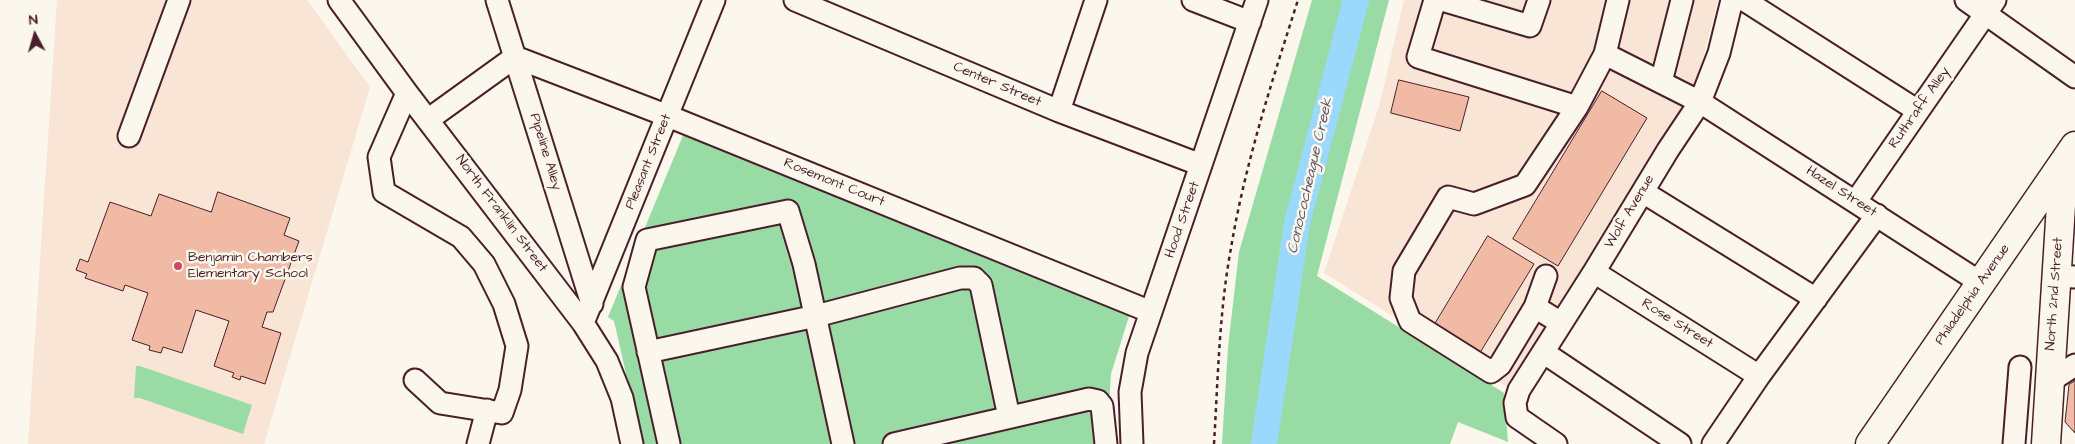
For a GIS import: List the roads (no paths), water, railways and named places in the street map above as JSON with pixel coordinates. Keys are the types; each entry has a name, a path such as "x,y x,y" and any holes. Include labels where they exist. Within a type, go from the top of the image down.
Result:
{"main road":[{"name":"Philadelphia Avenue","path":"1870,444 2075,146"},
{"name":"North 2nd Street","path":"2046,444 2049,382 2063,272 2063,183 2075,146"},
{"path":"2016,233 2031,226 2043,229 2052,239 2063,272"}],"street":[{"path":"129,136 179,0"},
{"name":"North Franklin Street","path":"339,0 407,93 429,119 583,323 607,361 622,398 632,444"},
{"name":"Pipeline Alley","path":"497,0 592,304"},
{"name":"Pleasant Street","path":"583,323 714,0"},
{"name":"Center Street","path":"795,0 1059,111 1201,166"},
{"path":"1059,111 1096,0"},
{"path":"1193,0 1250,22"},
{"name":"Hood Street","path":"1132,444 1130,410 1132,376 1137,353 1257,0"},
{"path":"1435,0 1418,57 1577,107"},
{"path":"1442,0 1530,26 1538,0"},
{"path":"1546,276 1535,307 1500,365 1490,372 1410,321 1401,298 1404,271 1448,197 1474,204 1525,185 1577,107 1605,54 1618,0"},
{"path":"1661,82 1682,0"},
{"name":"Wolf Avenue","path":"1556,444 1517,417 1515,403 1519,390 1700,102 1719,53 1732,0"},
{"path":"1744,0 1918,111"},
{"path":"1966,0 1990,7 2075,77"},
{"name":"Ruthraff Alley","path":"1856,201 1990,7"},
{"name":"Hazel Street","path":"1605,54 1700,102 1981,283"},
{"path":"429,119 515,57"},
{"name":"Rosemont Court","path":"515,57 668,116 1151,312"},
{"path":"407,93 378,157 384,192 461,237 484,264 504,304 517,346 510,390 502,413 440,403 415,380"},
{"path":"1643,192 1816,299"},
{"path":"669,444 634,286 647,240 788,211 804,264 843,444"},
{"path":"1713,444 1877,215"},
{"name":"Rose Street","path":"1594,272 1760,376"},
{"path":"648,352 816,316 960,278 974,278 981,285 1009,417"},
{"path":"1535,307 1561,323"},
{"path":"1543,352 1680,444"},
{"path":"2049,382 2075,365"},
{"path":"2014,444 2020,367"},
{"path":"894,444 1089,400 1098,401 1102,406 1106,444"},
{"path":"478,444 487,410"}],"waterway":[{"name":"Conococheague Creek","path":"1264,444 1297,223 1356,0"}],"place":[{"name":"Benjamin Chambers Elementary School","path":"178,266"}]}
